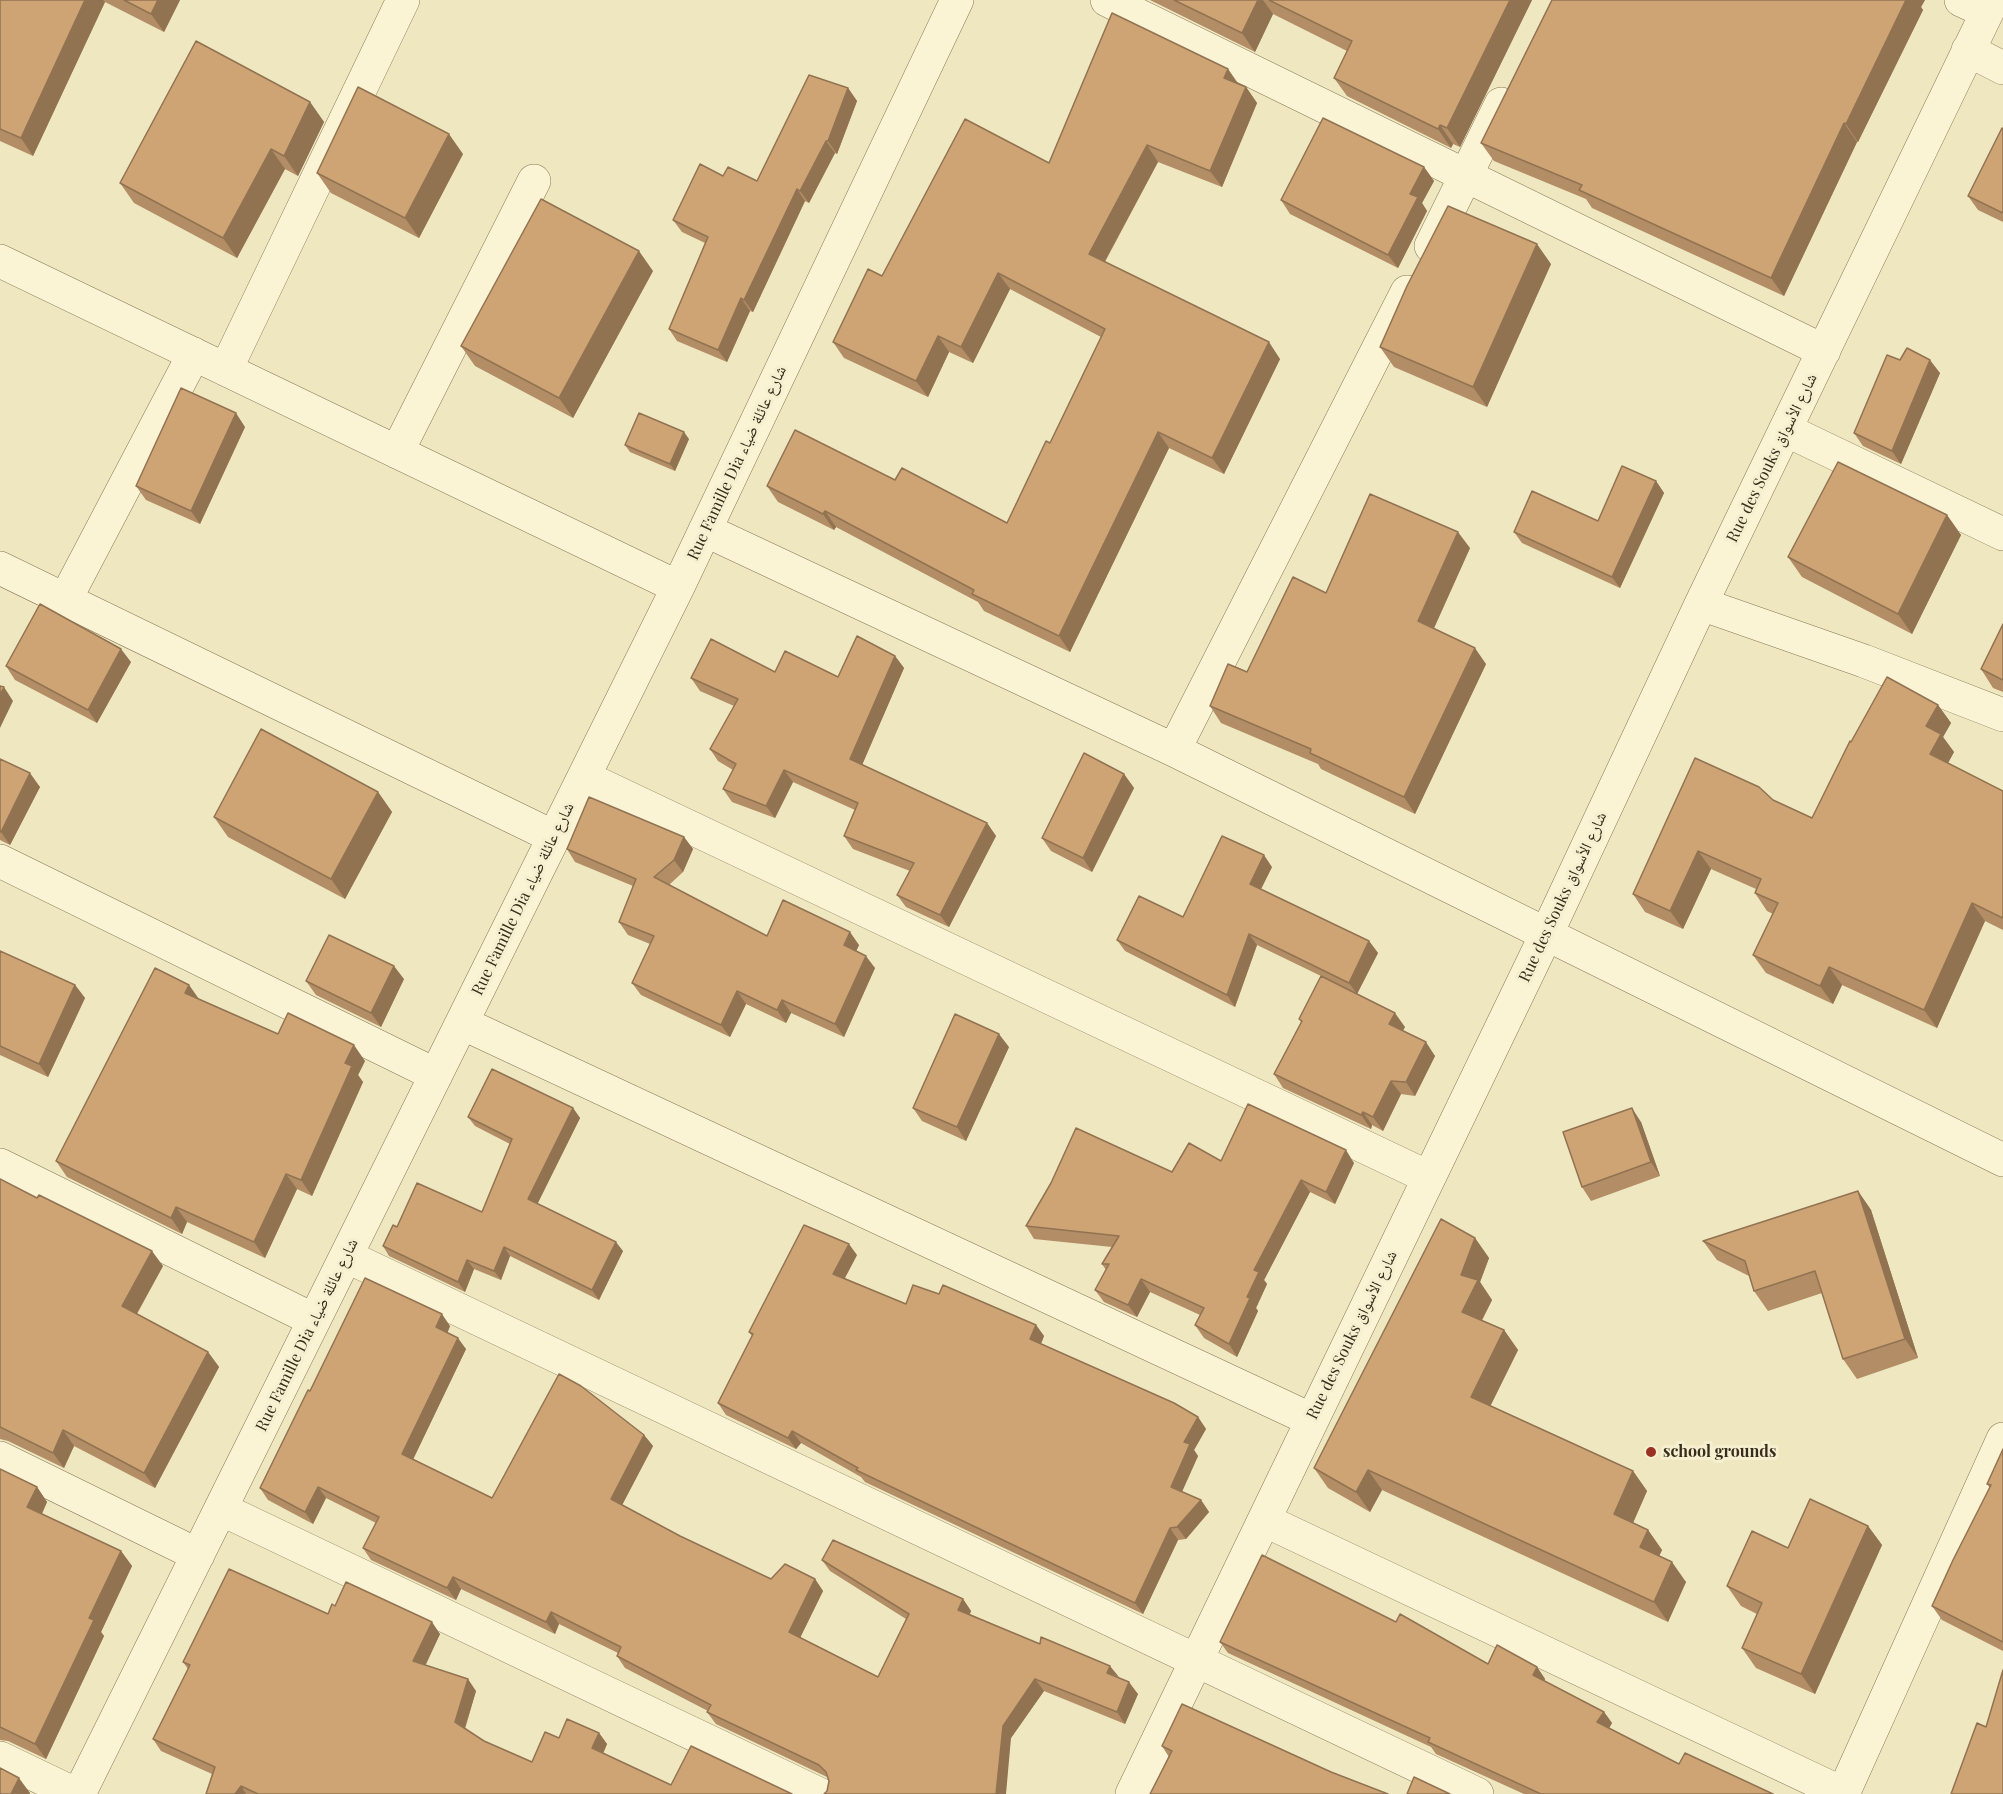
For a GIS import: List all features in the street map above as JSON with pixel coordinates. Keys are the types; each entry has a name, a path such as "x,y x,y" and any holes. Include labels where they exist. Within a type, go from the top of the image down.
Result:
{"street":[{"path":"226,369 403,0"},
{"name":"Rue Famille Dia شارع عائلة ضياء","path":"77,1794 221,1509 678,587 957,0"},
{"path":"1107,0 1824,351"},
{"name":"Rue des Souks شارع الأسواق","path":"1132,1794 1546,935 1701,604 1968,50 1980,4"},
{"path":"1968,50 2003,68"},
{"path":"1174,750 1512,83"},
{"path":"397,452 534,181"},
{"path":"0,261 678,587"},
{"path":"65,600 194,354"},
{"path":"1785,430 2003,534"},
{"path":"705,530 1174,750 2003,1160"},
{"path":"0,568 554,837"},
{"path":"1701,604 1864,661 2003,715"},
{"path":"584,777 1428,1177"},
{"path":"0,861 436,1075"},
{"path":"462,1023 1312,1420"},
{"path":"0,1165 314,1320"},
{"path":"346,1256 1477,1794"},
{"path":"1264,1520 1844,1794 2003,1439"},
{"path":"0,1458 198,1554"},
{"path":"221,1509 819,1794"},
{"path":"0,1758 77,1794"}],"building":[{"path":"0,0 85,0 21,138 0,129"},
{"path":"124,0 158,0 151,14"},
{"path":"1174,0 1258,0 1242,33"},
{"path":"1269,0 1510,0 1447,128 1440,125 1438,129 1334,78 1352,41"},
{"path":"1552,0 1906,0 1846,124 1844,123 1771,278 1579,190 1582,185 1481,143"},
{"path":"1112,13 1228,69 1224,78 1246,87 1210,171 1147,145 1089,254 1269,342 1212,458 1158,432 1059,636 972,594 974,590 825,511 823,514 767,486 795,430 895,480 902,468 1007,523 1046,441 1050,443 1105,329 998,273 961,347 938,336 916,381 833,342 868,269 882,276 965,119 1049,163"},
{"path":"196,41 310,102 284,156 271,149 223,238 120,183"},
{"path":"809,75 848,88 828,141 800,191 797,189 744,300 741,298 718,350 669,329 708,237 673,220 700,164 723,176 728,167 757,181"},
{"path":"358,87 449,134 405,218 317,173"},
{"path":"1323,118 1424,167 1410,194 1418,197 1388,255 1281,200"},
{"path":"2003,129 2003,213 1968,196"},
{"path":"541,199 639,251 559,398 461,346"},
{"path":"1448,206 1537,244 1473,387 1380,347 1407,286"},
{"path":"1907,348 1930,360 1892,451 1854,433 1887,355 1900,360"},
{"path":"181,388 236,413 191,511 136,486"},
{"path":"639,413 684,432 670,464 625,445"},
{"path":"1838,462 1947,515 1898,614 1788,557"},
{"path":"1622,466 1656,481 1612,577 1514,532 1532,491 1598,521"},
{"path":"1370,494 1458,532 1418,621 1475,648 1404,797 1310,753 1311,749 1210,706 1228,664 1247,672 1293,577 1326,593"},
{"path":"40,604 121,649 88,710 6,666"},
{"path":"2003,624 2003,680 1981,669"},
{"path":"857,636 895,656 850,759 987,823 940,915 897,895 914,863 844,836 858,803 784,770 766,806 723,789 736,764 710,749 738,699 691,678 711,639 775,672 785,651 838,677"},
{"path":"1887,677 1938,705 1926,726 1941,734 1930,754 2003,791 2003,918 1972,903 1924,1010 1829,967 1820,986 1753,955 1778,903 1755,893 1761,879 1698,851 1670,911 1633,894 1695,758 1759,787 1773,800 1812,818 1850,741"},
{"path":"261,729 378,792 331,879 214,817"},
{"path":"1084,753 1124,774 1083,858 1042,838"},
{"path":"0,759 30,773 1,832 0,831"},
{"path":"589,797 684,837 674,860 654,877 767,936 783,900 850,932 844,945 866,956 835,1024 782,1000 777,1010 737,991 721,1025 632,983 654,936 619,922 636,879 567,849"},
{"path":"1222,836 1264,855 1250,884 1369,941 1349,983 1249,934 1227,995 1117,940 1139,896 1183,917"},
{"path":"329,935 394,966 371,1013 306,981"},
{"path":"0,951 75,985 39,1064 0,1046"},
{"path":"155,968 189,985 185,993 278,1034 288,1013 354,1045 345,1063 352,1066 301,1180 286,1174 254,1242 176,1207 171,1218 56,1161"},
{"path":"1321,976 1395,1013 1389,1024 1426,1042 1406,1082 1391,1081 1373,1117 1363,1112 1361,1115 1274,1074 1302,1021 1299,1019"},
{"path":"955,1014 999,1034 957,1127 913,1108"},
{"path":"492,1069 573,1108 528,1199 616,1242 592,1290 504,1247 494,1271 467,1260 458,1282 383,1246 393,1225 397,1227 417,1183 482,1212 512,1139 468,1117"},
{"path":"1248,1104 1346,1150 1326,1192 1301,1180 1254,1270 1259,1272 1229,1344 1195,1325 1204,1308 1141,1279 1128,1305 1095,1290 1109,1264 1102,1264 1119,1236 1026,1226 1051,1183 1076,1128 1172,1172 1189,1143 1221,1161"},
{"path":"1632,1108 1651,1162 1582,1187 1563,1132"},
{"path":"0,1179 37,1198 39,1195 152,1251 122,1306 208,1352 144,1473 63,1430 53,1453 0,1427"},
{"path":"1858,1191 1905,1339 1843,1359 1815,1271 1754,1291 1745,1261 1703,1241"},
{"path":"1441,1219 1475,1238 1461,1275 1478,1280 1462,1312 1504,1330 1471,1397 1633,1471 1614,1514 1648,1530 1640,1547 1672,1562 1654,1602 1368,1470 1356,1492 1314,1468"},
{"path":"804,1225 849,1244 833,1274 906,1304 913,1285 939,1294 943,1285 1036,1325 1030,1339 1174,1403 1198,1417 1184,1442 1190,1444 1171,1487 1201,1500 1177,1527 1170,1528 1135,1603 856,1470 858,1468 792,1431 788,1438 718,1403 753,1334 749,1332"},
{"path":"365,1278 442,1314 436,1327 458,1338 402,1454 492,1498 559,1374 581,1386 644,1435 611,1499 680,1536 771,1579 785,1564 815,1579 789,1632 878,1677 909,1614 822,1560 833,1540 963,1599 958,1610 1040,1644 1041,1637 1110,1666 1107,1673 1129,1682 1117,1712 1035,1679 1003,1726 996,1794 824,1794 829,1781 826,1772 819,1765 707,1712 711,1705 617,1656 621,1647 551,1612 546,1622 453,1577 447,1588 363,1548 379,1517 318,1487 305,1512 260,1488"},
{"path":"2003,1449 2003,1642 1932,1606 1991,1485 1987,1484"},
{"path":"0,1469 37,1487 27,1507 121,1551 89,1618 94,1620 35,1744 0,1727"},
{"path":"1810,1499 1868,1526 1801,1674 1742,1648 1762,1603 1727,1586 1752,1531 1788,1548"},
{"path":"1262,1555 1396,1622 1400,1614 1488,1664 1497,1645 1537,1667 1533,1675 1604,1712 1597,1722 1679,1764 1685,1753 1773,1794 1541,1794 1428,1742 1430,1738 1220,1642"},
{"path":"229,1569 328,1614 332,1604 335,1606 346,1582 432,1622 413,1661 468,1679 455,1722 484,1741 532,1762 545,1732 559,1738 567,1719 599,1733 592,1748 671,1785 691,1746 792,1794 258,1794 241,1786 235,1794 206,1794 215,1767 153,1739 190,1665 183,1662"},
{"path":"2003,1670 2003,1794 1951,1794 1977,1723 1986,1727"},
{"path":"1182,1704 1331,1772 1388,1794 1150,1794 1172,1751 1162,1746"},
{"path":"0,1768 19,1778 11,1794 0,1794"},
{"path":"1414,1777 1450,1794 1407,1794"}],"place":[{"name":"school grounds","path":"1651,1452"}]}
